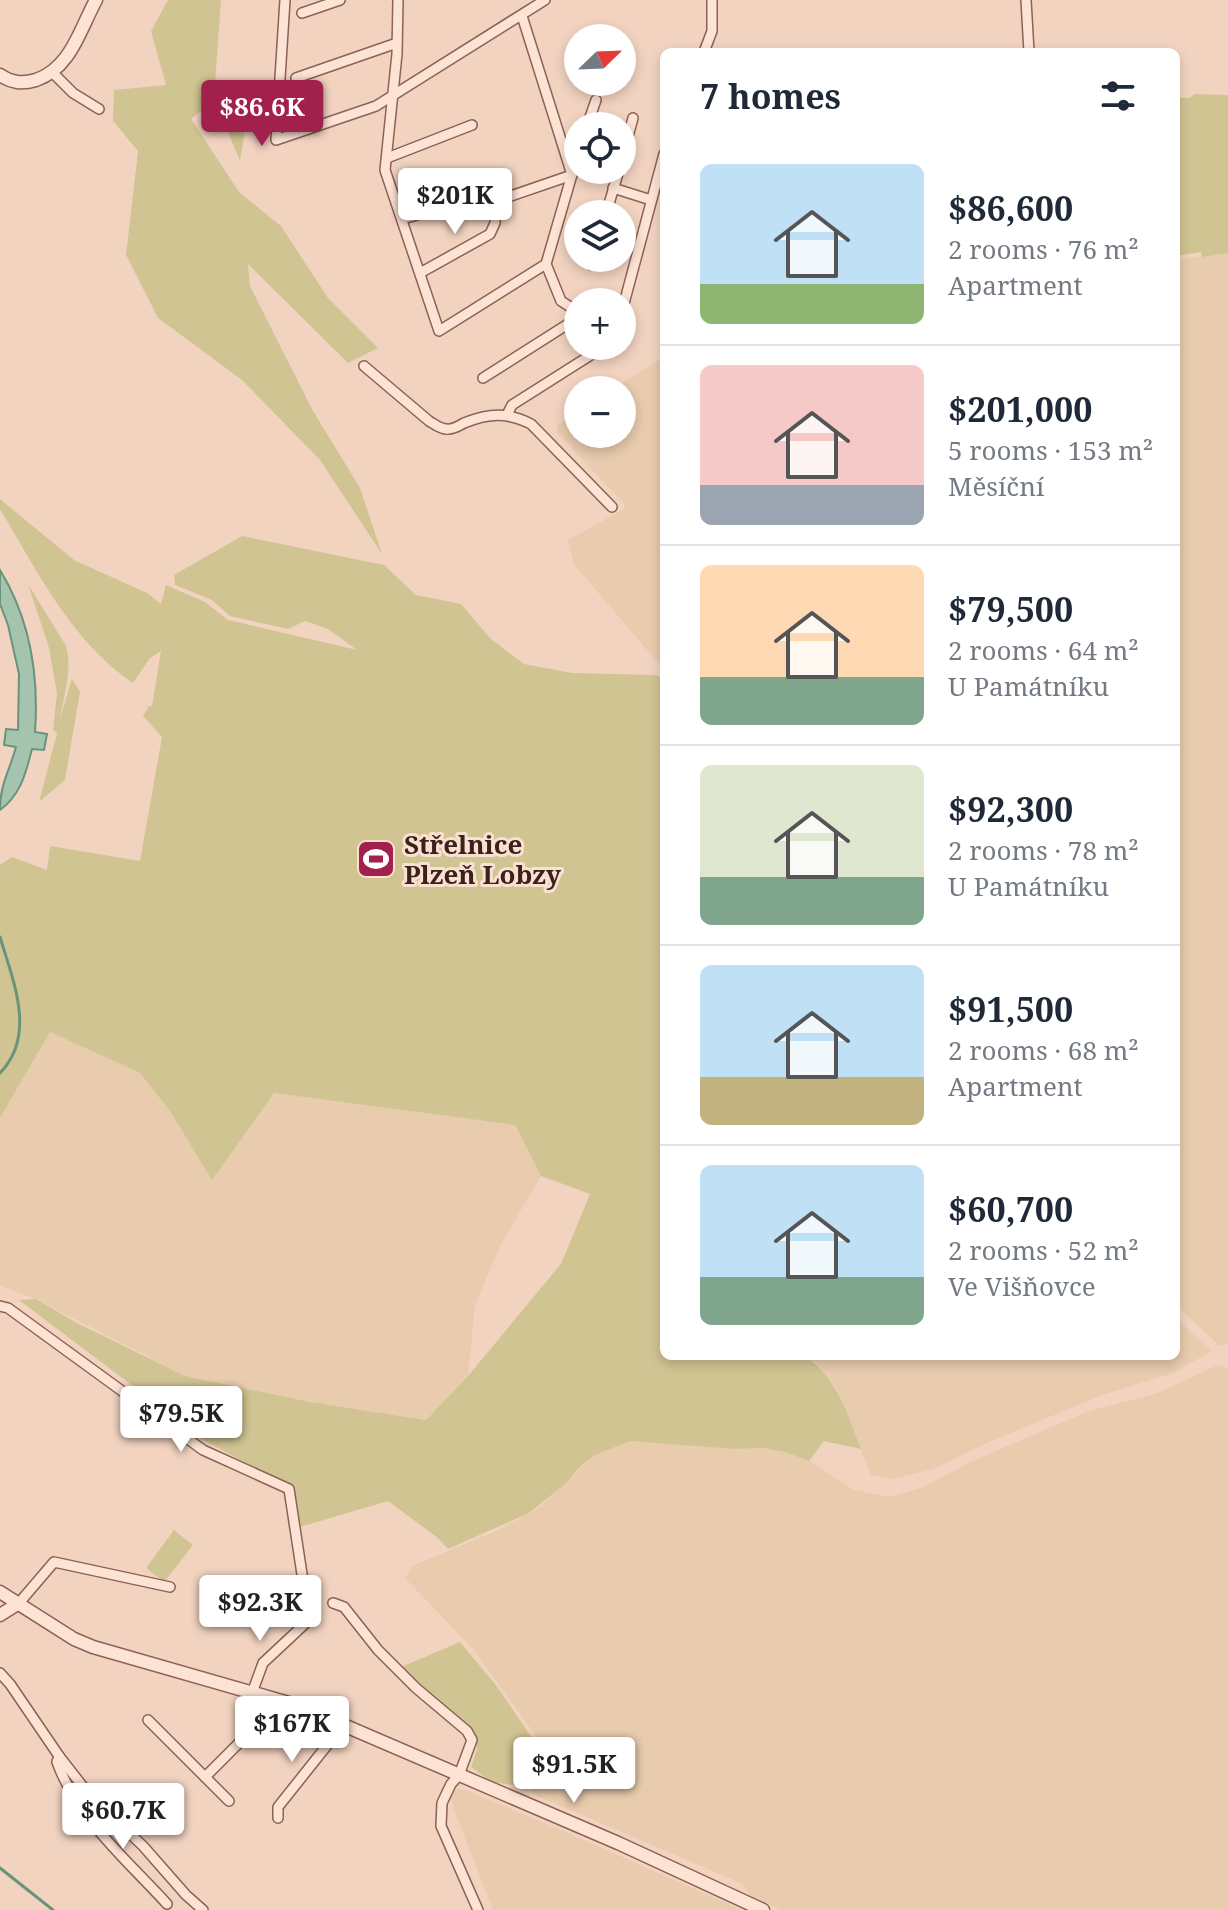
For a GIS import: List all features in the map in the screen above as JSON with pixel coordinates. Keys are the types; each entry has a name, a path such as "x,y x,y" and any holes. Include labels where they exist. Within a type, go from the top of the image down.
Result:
{"street":[{"path":"0,75 16,83 28,83 52,72 66,59 96,0"},
{"path":"285,0 276,140 355,114 392,97 545,0"},
{"path":"302,13 340,0"},
{"path":"398,0 385,170 439,331 546,264"},
{"path":"706,48 712,31 712,0"},
{"path":"1026,0 1029,48"},
{"path":"522,16 564,150"},
{"path":"296,78 397,43"},
{"path":"52,72 73,93 99,109"},
{"path":"592,112 596,100"},
{"path":"387,158 472,125"},
{"path":"628,288 660,168"},
{"path":"402,219 425,212 464,189 473,189 496,201 564,178"},
{"path":"564,303 546,264 569,184"},
{"path":"610,200 614,184"},
{"path":"613,188 651,200"},
{"path":"420,273 490,234 495,223 496,201"},
{"path":"483,378 564,327"},
{"path":"507,415 512,405 583,360"},
{"path":"364,366 440,427 452,428 485,416 507,415 531,424 612,507"},
{"path":"0,1306 8,1308 203,1450 289,1489 309,1620 263,1663 252,1693 242,1740 205,1777"},
{"path":"0,1615 19,1603 54,1562 170,1587"},
{"path":"0,1592 74,1639 93,1647 299,1706 763,1910"},
{"path":"333,1603 344,1607 378,1650 416,1688 467,1731 472,1740 459,1775 442,1803 441,1826 478,1910"},
{"path":"0,1673 91,1797 143,1846 203,1910"},
{"path":"148,1720 229,1801"},
{"path":"278,1818 278,1807 344,1724"},
{"path":"59,1756 57,1762 64,1782 79,1807 167,1904"}],"shaded area":[{"path":"168,0 221,0 215,84 251,95 240,161 220,113 201,111 191,119 239,192 281,226 328,298 378,348 348,363 248,264 250,286 313,411 360,488 382,554 320,460 242,380 158,318 126,255 138,151 113,121 114,90 166,85 151,31"},
{"path":"1194,94 1228,95 1228,253 1202,257 1201,252 1180,255 1180,98 1190,98"},
{"path":"1228,253 1228,1343 1220,1346 1180,1309 1180,259"},
{"path":"660,360 660,665 574,564 568,540 624,509 625,505 572,448 636,448 634,376"},
{"path":"564,421 564,440 557,432 557,426"},
{"path":"0,499 74,560 147,593 161,604 166,585 205,602 228,620 357,650 328,629 305,621 288,629 230,616 212,600 175,585 174,575 242,536 384,565 416,595 461,604 491,639 524,664 572,673 660,678 660,1360 810,1360 834,1386 861,1449 824,1441 809,1461 763,1448 734,1449 630,1441 595,1455 529,1513 448,1549 388,1501 300,1527 291,1487 207,1442 19,1300 36,1299 77,1323 185,1376 310,1402 426,1420 468,1376 561,1264 590,1194 541,1176 515,1125 274,1093 212,1180 170,1111 140,1073 50,1032 0,1118 0,865 12,857 47,870 50,846 140,861 162,737 143,716 152,706 161,651 150,658 133,683 111,666 58,604 0,509"},
{"path":"0,570 19,608 30,648 34,669 35,732 47,734 44,750 32,749 18,790 0,810 3,785 16,747 4,745 6,729 18,730 19,674 0,604"},
{"path":"28,584 66,646 68,673 60,718 72,679 80,692 65,780 39,802 57,733 53,730 57,693 49,648"},
{"path":"50,1032 140,1073 170,1111 212,1179 274,1093 515,1125 541,1176 500,1246 475,1305 468,1376 426,1420 310,1402 185,1376 36,1299 0,1286 0,1118"},
{"path":"1180,1322 1212,1351 1173,1373 1100,1396 989,1442 936,1468 894,1479 871,1475 836,1387 811,1360 1180,1360"},
{"path":"1218,1365 1228,1369 1228,1910 781,1910 751,1896 743,1884 533,1794 529,1785 546,1750 474,1650 405,1578 412,1566 496,1531 539,1508 595,1455 630,1441 734,1449 763,1448 785,1452 811,1462 854,1490 890,1497 924,1487 968,1463 1089,1411 1158,1393"},
{"path":"174,1530 193,1545 164,1582 146,1568"},
{"path":"460,1642 496,1685 541,1751 526,1787 492,1782 471,1767 477,1749 473,1730 401,1667"},
{"path":"456,1789 552,1826 742,1910 493,1910 453,1807 451,1797"}],"waterway":[{"path":"0,937 15,989 20,1025 11,1058 0,1073"},
{"path":"0,1868 53,1910"}],"place":[{"name":"Střelnice Plzeň Lobzy","path":"376,859"}]}
